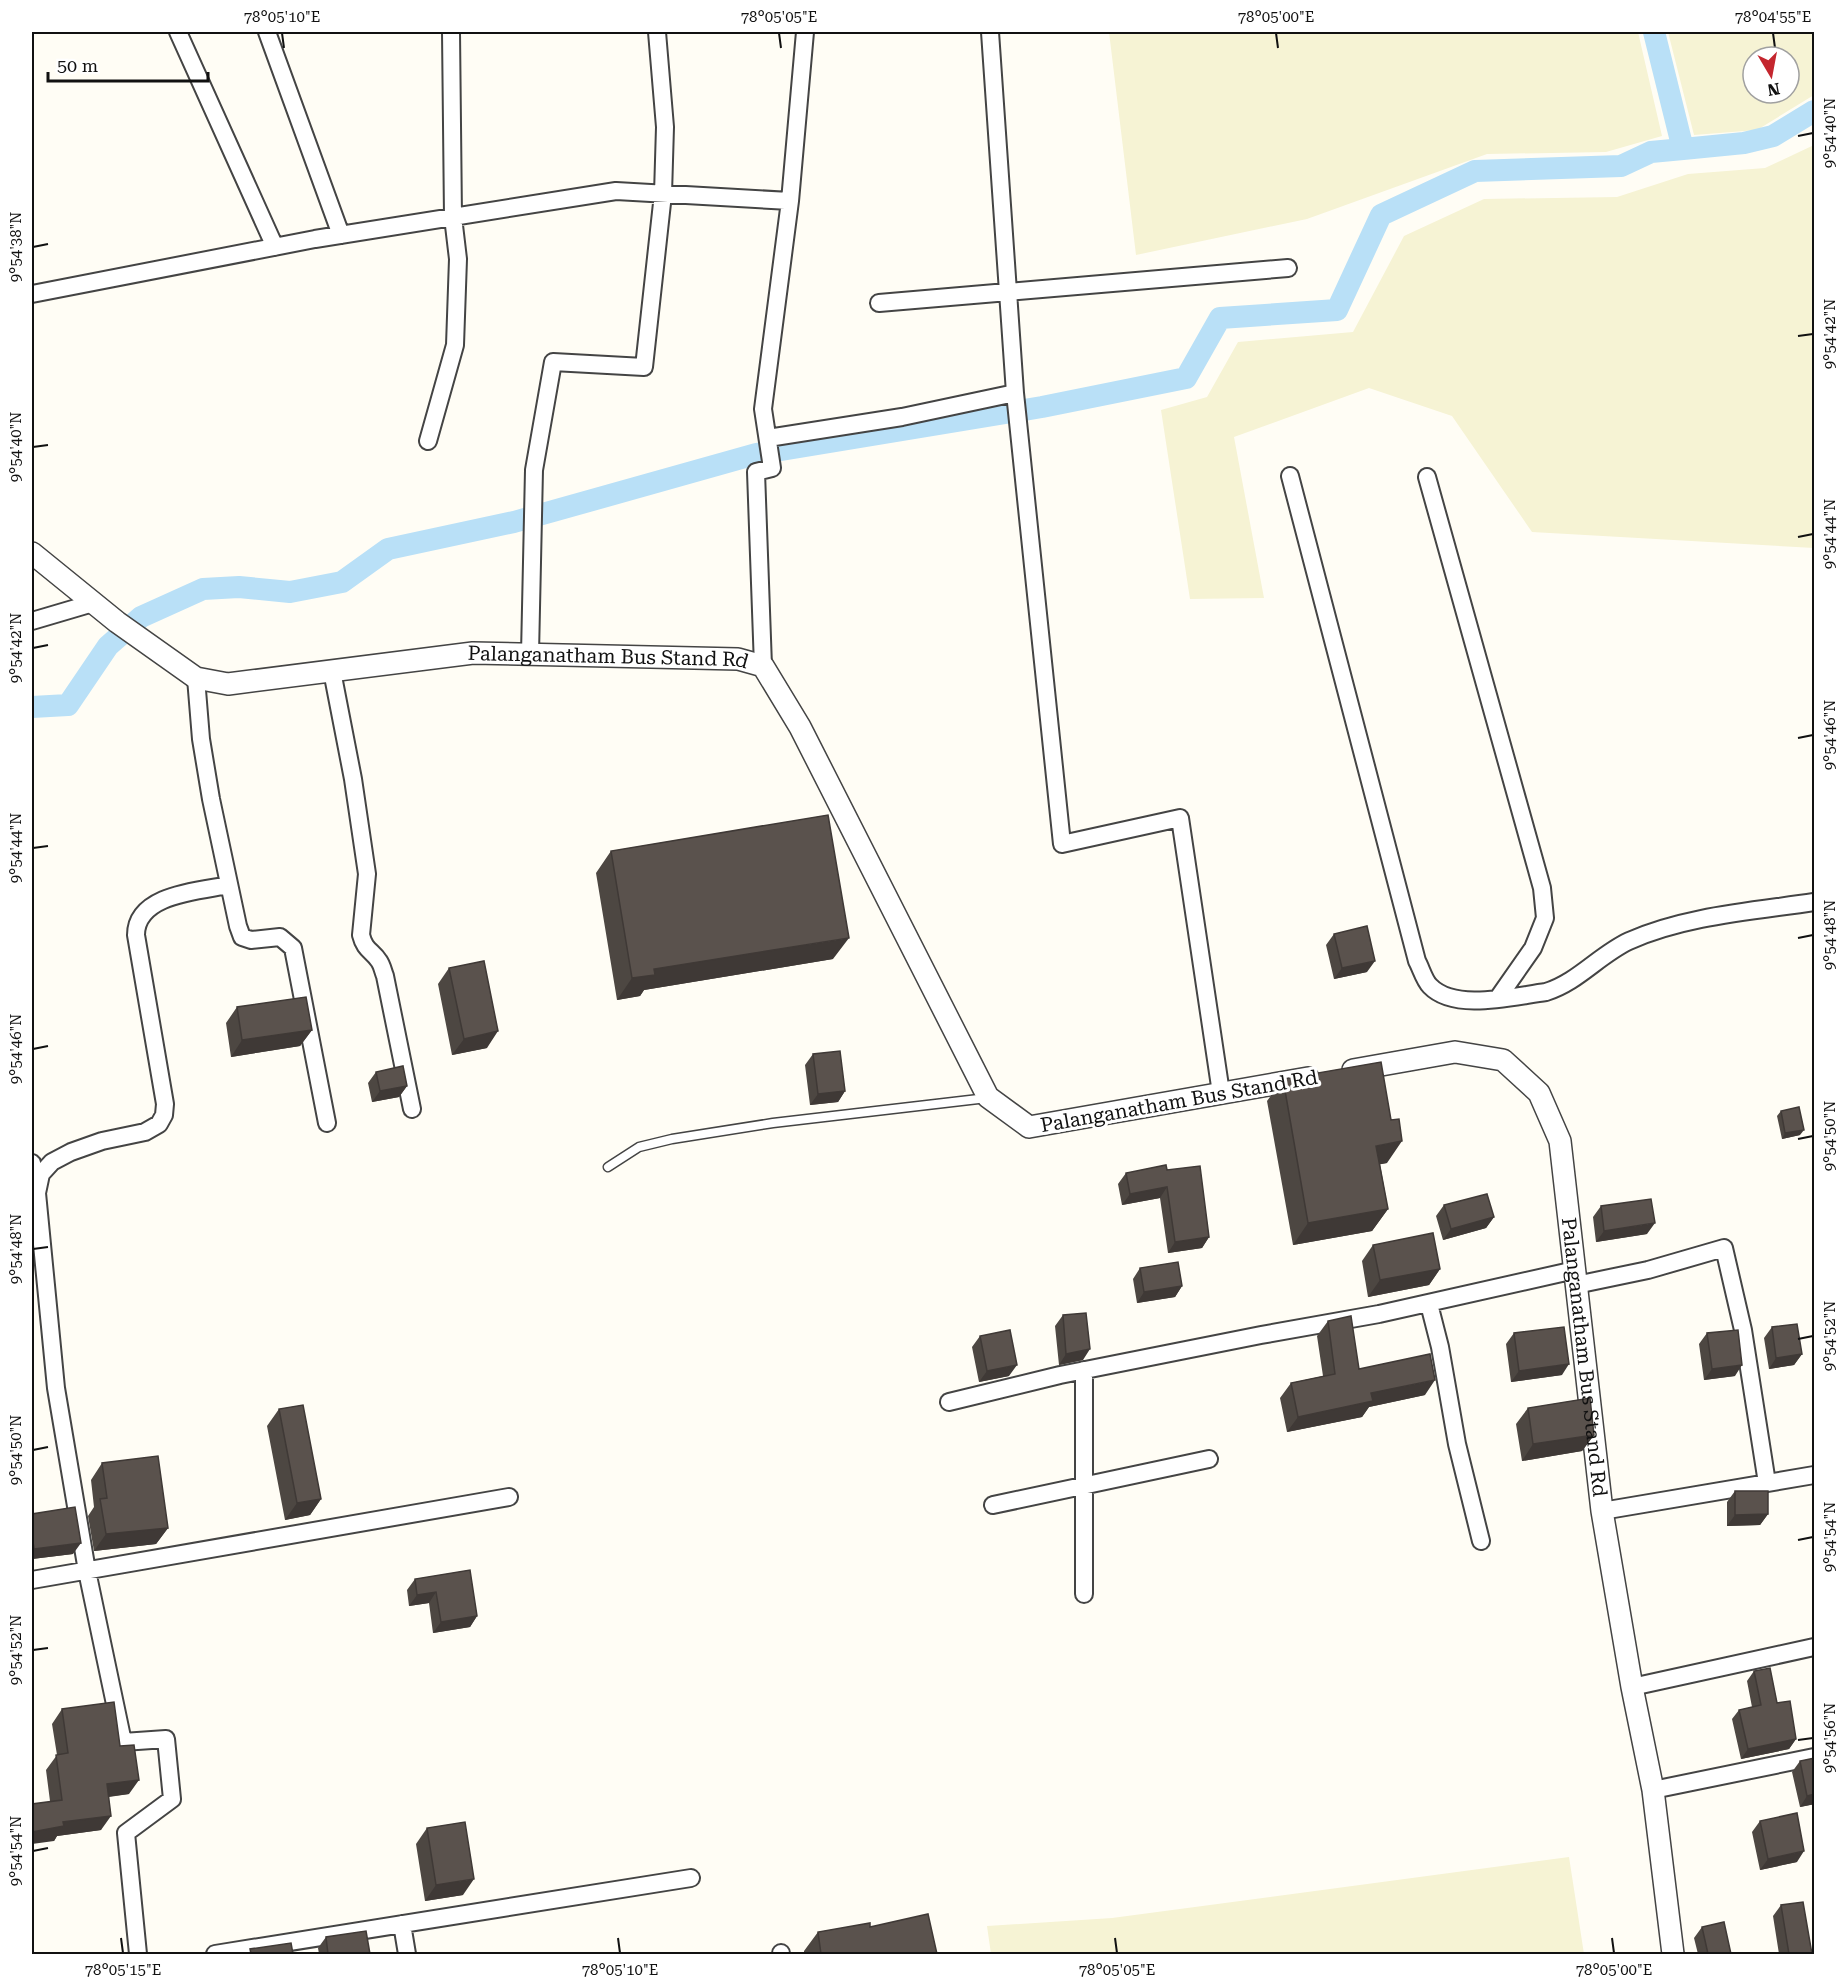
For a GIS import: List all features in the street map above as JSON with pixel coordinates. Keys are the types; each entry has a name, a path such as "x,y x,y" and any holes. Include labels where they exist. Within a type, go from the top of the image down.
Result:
{"street":[{"path":"178,32 275,248"},
{"path":"267,32 341,235"},
{"path":"428,441 455,345 458,259 453,217 451,32"},
{"path":"530,654 534,470 553,362 644,367 663,194 665,127 657,32"},
{"path":"763,666 756,472 772,468 763,409 790,201 805,32"},
{"path":"990,32 1015,393 1062,843 1180,818 1221,1093"},
{"path":"32,294 341,235 616,191 790,201"},
{"path":"879,303 1288,268"},
{"path":"768,438 902,417 1015,393"},
{"path":"1290,476 1417,961 1428,984 1443,996 1462,1000 1546,992 1559,988 1629,941 1710,918 1815,902"},
{"path":"1427,477 1542,888 1545,918 1533,948 1498,998"},
{"name":"Palanganatham Bus Stand Rd","path":"32,553 117,622 196,678 228,684 473,653 738,658 763,666 800,727 988,1097 1029,1127 1455,1052 1503,1060 1539,1093 1560,1141 1602,1511 1632,1687 1653,1790 1673,1954"},
{"path":"32,621 93,603"},
{"path":"332,671 353,779 368,874 361,935 363,944 378,959 385,976 412,1109"},
{"path":"196,678 201,739 211,799 238,926 242,937 251,940 280,937 293,948 327,1123"},
{"path":"38,1193 41,1174 52,1162 71,1152 102,1141 146,1132 159,1124 164,1115 165,1104 135,935 136,925 143,914 167,897 229,885"},
{"path":"32,1163 38,1193 56,1388 87,1571 123,1742 166,1739 172,1799 126,1833 138,1954"},
{"path":"949,1402 1084,1370 1429,1304 1576,1278 1648,1270 1724,1248 1743,1330 1767,1484"},
{"path":"1429,1304 1440,1347 1457,1444 1481,1541"},
{"path":"1084,1370 1084,1594"},
{"path":"993,1505 1209,1459"},
{"path":"1602,1511 1815,1475"},
{"path":"32,1580 509,1497"},
{"path":"1632,1687 1815,1647"},
{"path":"1653,1790 1815,1757"},
{"path":"215,1954 691,1878"},
{"path":"402,1924 407,1954"}],"lane":[{"path":"608,1167 639,1147 672,1139 773,1123 988,1097"}],"shaded area":[{"path":"1109,32 1638,32 1662,136 1606,152 1487,154 1307,219 1136,255"},
{"path":"1668,32 1814,32 1814,95 1801,103 1801,45 1741,45 1741,105 1798,105 1757,130 1694,135"},
{"path":"1814,145 1814,548 1532,532 1452,416 1369,388 1234,437 1264,598 1190,599 1161,410 1207,397 1238,342 1353,332 1404,236 1484,199 1617,197 1688,174 1765,168"},
{"path":"1569,1857 1584,1954 991,1954 987,1926 1112,1918"}],"building":[{"path":"828,815 849,938 654,969 655,975 632,978 611,851"},
{"path":"1367,926 1375,961 1342,968 1334,934"},
{"path":"484,961 498,1031 464,1039 449,968"},
{"path":"306,997 312,1030 242,1040 237,1007"},
{"path":"840,1051 845,1091 818,1094 813,1054"},
{"path":"1381,1062 1391,1120 1399,1119 1402,1141 1376,1146 1388,1209 1308,1223 1283,1079"},
{"path":"403,1066 407,1086 380,1091 376,1072"},
{"path":"1799,1107 1804,1130 1785,1133 1781,1111"},
{"path":"1166,1165 1167,1170 1200,1166 1209,1237 1175,1242 1167,1187 1130,1194 1126,1173"},
{"path":"1487,1194 1494,1217 1451,1229 1444,1205"},
{"path":"1651,1199 1655,1223 1604,1231 1601,1206"},
{"path":"1433,1233 1440,1269 1380,1280 1373,1245"},
{"path":"1178,1262 1182,1286 1144,1292 1140,1268"},
{"path":"1086,1313 1090,1349 1066,1354 1063,1315"},
{"path":"1351,1316 1359,1369 1430,1354 1435,1380 1371,1393 1373,1401 1298,1417 1291,1383 1335,1374 1328,1321"},
{"path":"1797,1324 1802,1354 1776,1358 1772,1327"},
{"path":"1564,1327 1569,1364 1519,1371 1514,1333"},
{"path":"1010,1330 1017,1365 987,1371 980,1336"},
{"path":"1738,1330 1742,1365 1712,1369 1707,1333"},
{"path":"1590,1398 1594,1435 1533,1444 1528,1408"},
{"path":"303,1405 321,1499 297,1503 279,1409"},
{"path":"158,1456 168,1528 106,1534 100,1499 107,1498 102,1463"},
{"path":"1735,1491 1768,1491 1768,1514 1735,1515"},
{"path":"75,1507 81,1543 34,1549 32,1514"},
{"path":"470,1570 477,1616 441,1622 436,1592 417,1595 415,1579"},
{"path":"1770,1668 1777,1703 1790,1701 1796,1739 1748,1749 1739,1710 1761,1705 1754,1671"},
{"path":"114,1702 120,1746 134,1745 139,1780 107,1784 111,1816 63,1822 64,1826 32,1832 32,1804 62,1800 56,1755 68,1753 62,1709"},
{"path":"1815,1758 1815,1794 1807,1796 1800,1761"},
{"path":"1797,1813 1804,1851 1768,1859 1760,1821"},
{"path":"465,1822 474,1879 436,1885 427,1828"},
{"path":"1803,1902 1812,1954 1789,1954 1781,1905"},
{"path":"928,1914 937,1954 821,1954 818,1932 870,1923 870,1927"},
{"path":"1724,1922 1731,1954 1708,1954 1702,1927"},
{"path":"366,1931 370,1954 328,1954 326,1937"},
{"path":"291,1943 293,1954 251,1954 250,1949"}],"waterway":[{"path":"1654,32 1683,149 1744,143 1773,136 1814,111"},
{"path":"32,707 68,705 108,646 141,617 203,589 239,587 290,592 342,582 388,549 514,522 756,454 1042,407 1186,378 1220,318 1337,310 1381,215 1475,171 1621,166 1651,152 1683,149"}]}
